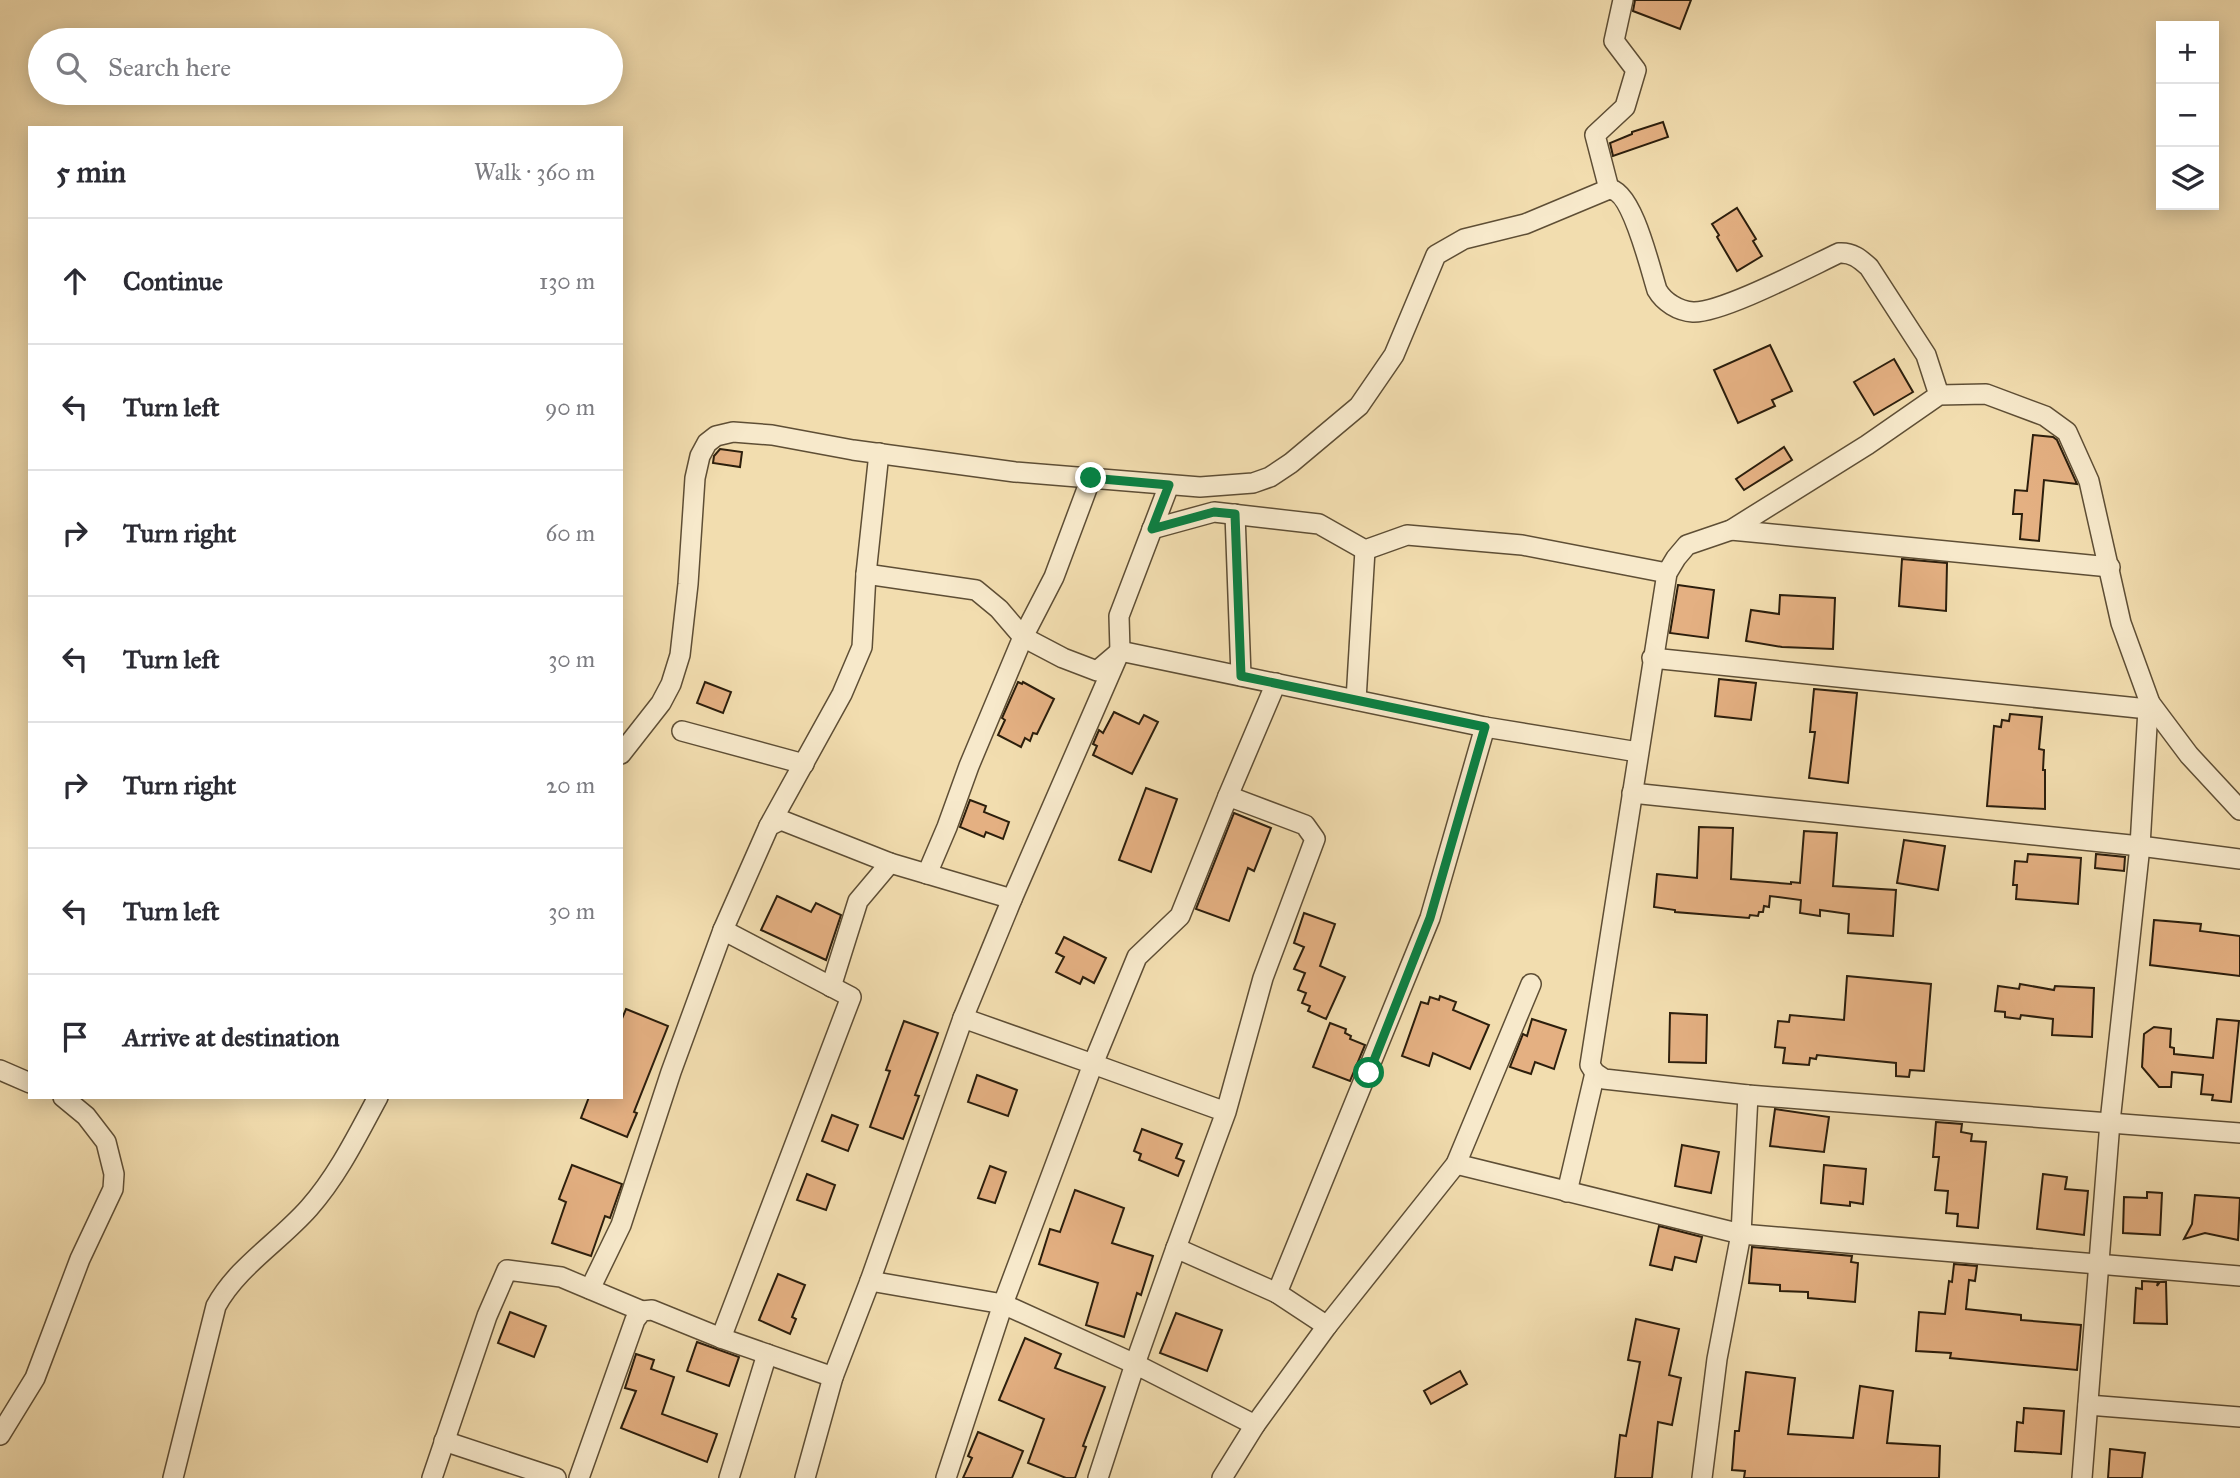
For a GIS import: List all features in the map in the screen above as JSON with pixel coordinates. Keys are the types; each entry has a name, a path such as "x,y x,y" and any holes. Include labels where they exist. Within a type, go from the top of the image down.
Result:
{"street":[{"path":"1609,189 1595,135 1625,107 1636,70 1615,41 1623,0"},
{"path":"623,751 661,703 671,684 680,655 695,478 700,456 707,443 716,436 733,432 772,435 1015,472 1200,488 1253,483 1270,477 1291,463 1359,406 1394,355 1436,255 1464,239 1525,224 1609,189 1618,191 1628,204 1657,290 1670,304 1681,310 1707,310 1751,294 1839,253 1853,254 1869,267 1926,355 1939,395"},
{"path":"2240,810 2189,755 2149,706 2121,623 2089,481 2067,432 2045,416 1986,394 1939,395 1731,530 1688,545 1675,558 1667,573 1590,1065 1595,1073 1604,1079 1748,1095 2240,1133"},
{"path":"590,1289 621,1225 671,1072 723,930 769,826 842,694 862,647 866,573 879,453"},
{"path":"927,874 968,766 1023,637 1054,578 1091,478"},
{"path":"805,1478 833,1377 870,1281 963,1018 1121,651 1119,616 1169,485"},
{"path":"1152,529 1214,512 1319,524 1365,550 1407,536 1433,537 1522,545 1667,573"},
{"path":"1235,514 1241,676"},
{"path":"1731,530 2110,567"},
{"path":"1356,700 1365,550"},
{"path":"866,573 976,590 999,609 1023,637 1063,658 1097,671 1121,651"},
{"path":"1121,651 1485,727 1638,752"},
{"path":"1652,658 2149,706"},
{"path":"946,1478 1003,1304 1093,1064 1137,957 1180,916 1276,683"},
{"path":"2082,1478 2110,1122 2140,846 2149,706"},
{"path":"1277,1293 1430,918 1485,727"},
{"path":"682,731 804,764"},
{"path":"1632,793 2140,846 2240,859"},
{"path":"1098,1478 1135,1364 1226,1112 1263,978 1315,839 1305,825 1228,796"},
{"path":"769,826 781,820 890,863 1012,899"},
{"path":"831,987 858,901 890,863"},
{"path":"721,1338 851,997 723,930"},
{"path":"1222,1478 1255,1425 1327,1326 1456,1164 1531,984"},
{"path":"963,1018 1226,1112"},
{"path":"0,1070 28,1082"},
{"path":"1567,1192 1595,1073"},
{"path":"1702,1478 1717,1359 1741,1234 1748,1095"},
{"path":"0,1435 35,1378 80,1259 113,1189 114,1174 106,1142 86,1116 65,1099"},
{"path":"173,1478 216,1306 235,1278 309,1208 341,1166 377,1099"},
{"path":"1456,1164 1741,1234 2240,1276"},
{"path":"1176,1248 1277,1293 1327,1326"},
{"path":"432,1478 487,1317 507,1270 561,1277 642,1311 652,1310 721,1338 833,1377"},
{"path":"870,1281 1003,1304 1135,1364 1255,1425"},
{"path":"579,1478 635,1321 642,1311"},
{"path":"729,1478 767,1354"},
{"path":"2088,1405 2240,1417"},
{"path":"444,1441 556,1478"}],"building":[{"path":"1635,0 1691,0 1680,29 1633,11"},
{"path":"1663,122 1668,137 1613,156 1610,143 1632,132"},
{"path":"1737,208 1756,239 1753,241 1762,256 1737,271 1712,224"},
{"path":"1770,345 1792,391 1772,400 1775,406 1738,423 1714,370"},
{"path":"1894,359 1913,392 1874,415 1854,382"},
{"path":"2033,435 2053,437 2057,440 2077,484 2044,480 2039,541 2020,539 2022,514 2013,514 2015,490 2027,491"},
{"path":"1784,447 1792,460 1744,490 1736,479"},
{"path":"720,449 742,452 740,467 713,463 714,456"},
{"path":"1902,559 1947,563 1946,611 1899,606"},
{"path":"1678,585 1714,590 1708,638 1670,633"},
{"path":"1780,595 1835,598 1833,649 1782,647 1746,641 1751,610 1779,614"},
{"path":"1719,679 1756,683 1751,720 1715,716"},
{"path":"705,682 731,692 723,713 697,703"},
{"path":"1018,682 1023,682 1054,699 1037,734 1033,733 1030,741 1025,738 1021,747 998,735 1005,720 1002,718"},
{"path":"1814,689 1857,693 1848,783 1809,778 1815,732 1810,732"},
{"path":"1114,712 1139,724 1144,715 1158,722 1132,774 1093,755 1097,746 1093,744 1099,730 1103,733"},
{"path":"2010,714 2042,717 2039,749 2044,750 2045,809 1987,806 1994,726 2001,727 2002,720 2009,721"},
{"path":"1146,788 1177,799 1151,872 1119,860"},
{"path":"970,800 986,806 984,812 1009,822 1003,839 986,832 984,837 960,827"},
{"path":"1234,813 1271,828 1254,871 1248,868 1229,921 1196,909"},
{"path":"1699,827 1733,828 1731,879 1791,884 1800,883 1804,831 1837,833 1833,886 1896,890 1893,936 1848,933 1849,914 1820,910 1820,916 1800,913 1801,900 1770,896 1769,907 1764,906 1763,912 1759,912 1758,916 1750,915 1749,918 1675,912 1654,907 1657,874 1697,878"},
{"path":"1904,840 1945,846 1938,890 1897,883"},
{"path":"2028,854 2081,858 2078,904 2016,899 2017,885 2013,885 2015,861 2027,862"},
{"path":"2096,854 2125,857 2124,871 2095,868"},
{"path":"777,896 811,912 816,903 841,915 826,960 761,930"},
{"path":"1304,913 1335,924 1320,966 1345,977 1326,1019 1308,1011 1310,1006 1302,1003 1306,993 1298,990 1305,973 1294,969 1304,947 1294,943"},
{"path":"2154,920 2201,924 2200,931 2240,936 2240,976 2150,965"},
{"path":"1064,937 1106,958 1094,983 1083,977 1080,984 1056,972 1064,957 1056,953"},
{"path":"1847,976 1931,984 1924,1071 1910,1070 1909,1077 1896,1076 1896,1063 1817,1055 1816,1059 1810,1058 1809,1065 1783,1063 1785,1048 1775,1047 1778,1021 1789,1022 1790,1015 1844,1020"},
{"path":"2020,984 2054,990 2055,986 2094,988 2092,1037 2052,1035 2053,1019 2021,1015 2020,1019 2005,1017 2005,1012 1995,1011 1998,986 2019,989"},
{"path":"1440,996 1456,1002 1453,1010 1489,1025 1470,1069 1433,1053 1429,1066 1402,1056 1421,1002 1428,1004 1430,997 1439,1000"},
{"path":"626,1009 668,1026 627,1137 581,1118 588,1099 623,1099 623,1016"},
{"path":"1670,1013 1707,1015 1706,1063 1669,1062"},
{"path":"1532,1019 1566,1030 1554,1069 1535,1062 1531,1074 1510,1067 1523,1034 1527,1036"},
{"path":"2217,1019 2239,1021 2231,1102 2212,1100 2213,1095 2201,1094 2203,1075 2172,1072 2171,1087 2159,1087 2142,1067 2144,1034 2154,1027 2171,1029 2170,1047 2174,1048 2174,1054 2213,1058"},
{"path":"904,1021 938,1033 915,1095 919,1096 903,1139 870,1127 890,1071 886,1070"},
{"path":"1330,1023 1346,1029 1345,1033 1351,1036 1350,1039 1365,1045 1350,1081 1313,1067"},
{"path":"977,1075 1017,1090 1008,1116 968,1102"},
{"path":"1775,1109 1829,1117 1824,1152 1770,1146"},
{"path":"832,1115 858,1125 848,1151 822,1141"},
{"path":"1936,1122 1962,1124 1961,1132 1972,1134 1971,1141 1986,1142 1978,1228 1957,1226 1958,1214 1946,1213 1948,1191 1935,1190 1939,1157 1933,1157"},
{"path":"1142,1129 1182,1144 1176,1158 1184,1161 1178,1176 1139,1160 1141,1154 1134,1151"},
{"path":"1682,1145 1719,1152 1711,1193 1675,1186"},
{"path":"572,1165 622,1184 610,1218 605,1216 591,1256 552,1243 566,1202 559,1199"},
{"path":"1824,1165 1866,1169 1863,1204 1850,1202 1850,1206 1821,1203"},
{"path":"990,1166 1006,1172 995,1203 978,1198"},
{"path":"807,1174 835,1185 826,1210 797,1200"},
{"path":"2043,1174 2067,1177 2065,1189 2088,1191 2084,1235 2037,1229"},
{"path":"1075,1190 1124,1208 1112,1243 1153,1256 1141,1295 1137,1293 1124,1337 1086,1325 1098,1283 1039,1264 1050,1229 1060,1232"},
{"path":"2147,1192 2162,1193 2160,1235 2123,1233 2124,1197 2147,1198"},
{"path":"2195,1195 2240,1198 2238,1240 2205,1233 2184,1239 2192,1224"},
{"path":"1659,1226 1702,1237 1696,1262 1675,1257 1672,1270 1650,1265"},
{"path":"1752,1247 1852,1256 1851,1262 1858,1263 1855,1302 1808,1298 1808,1292 1780,1291 1780,1285 1749,1283"},
{"path":"1954,1264 1977,1266 1975,1281 1969,1280 1966,1309 2021,1315 2021,1320 2081,1325 2077,1370 1950,1358 1951,1353 1916,1351 1919,1312 1945,1314"},
{"path":"778,1274 805,1285 792,1317 796,1319 790,1334 759,1320"},
{"path":"2142,1281 2158,1282 2157,1286 2160,1282 2166,1282 2167,1324 2134,1323 2136,1288 2142,1289"},
{"path":"510,1312 546,1326 534,1357 498,1343"},
{"path":"1176,1313 1222,1330 1207,1371 1160,1353"},
{"path":"1636,1319 1679,1329 1669,1375 1681,1378 1672,1425 1658,1422 1652,1478 1615,1478 1620,1435 1626,1436 1640,1362 1628,1360"},
{"path":"1025,1338 1061,1354 1055,1368 1105,1387 1083,1446 1086,1447 1075,1478 1066,1478 1028,1463 1044,1419 999,1400"},
{"path":"697,1342 739,1357 729,1386 687,1371"},
{"path":"636,1354 654,1360 651,1369 674,1377 662,1414 717,1434 707,1462 621,1428 636,1391 625,1388"},
{"path":"1460,1371 1467,1384 1431,1404 1424,1391"},
{"path":"1746,1372 1795,1378 1788,1434 1853,1438 1860,1386 1893,1391 1887,1443 1940,1446 1939,1478 1744,1478 1745,1471 1732,1470 1735,1431 1739,1431"},
{"path":"2024,1408 2064,1411 2061,1454 2015,1451 2017,1422 2023,1423"},
{"path":"978,1432 1023,1451 1012,1478 963,1478 972,1458 968,1456"},
{"path":"2110,1449 2145,1453 2142,1478 2108,1478"}],"route":[{"path":"1091,478 1169,485 1152,529 1214,512 1235,514 1241,676 1485,727 1430,918 1369,1073"}]}
